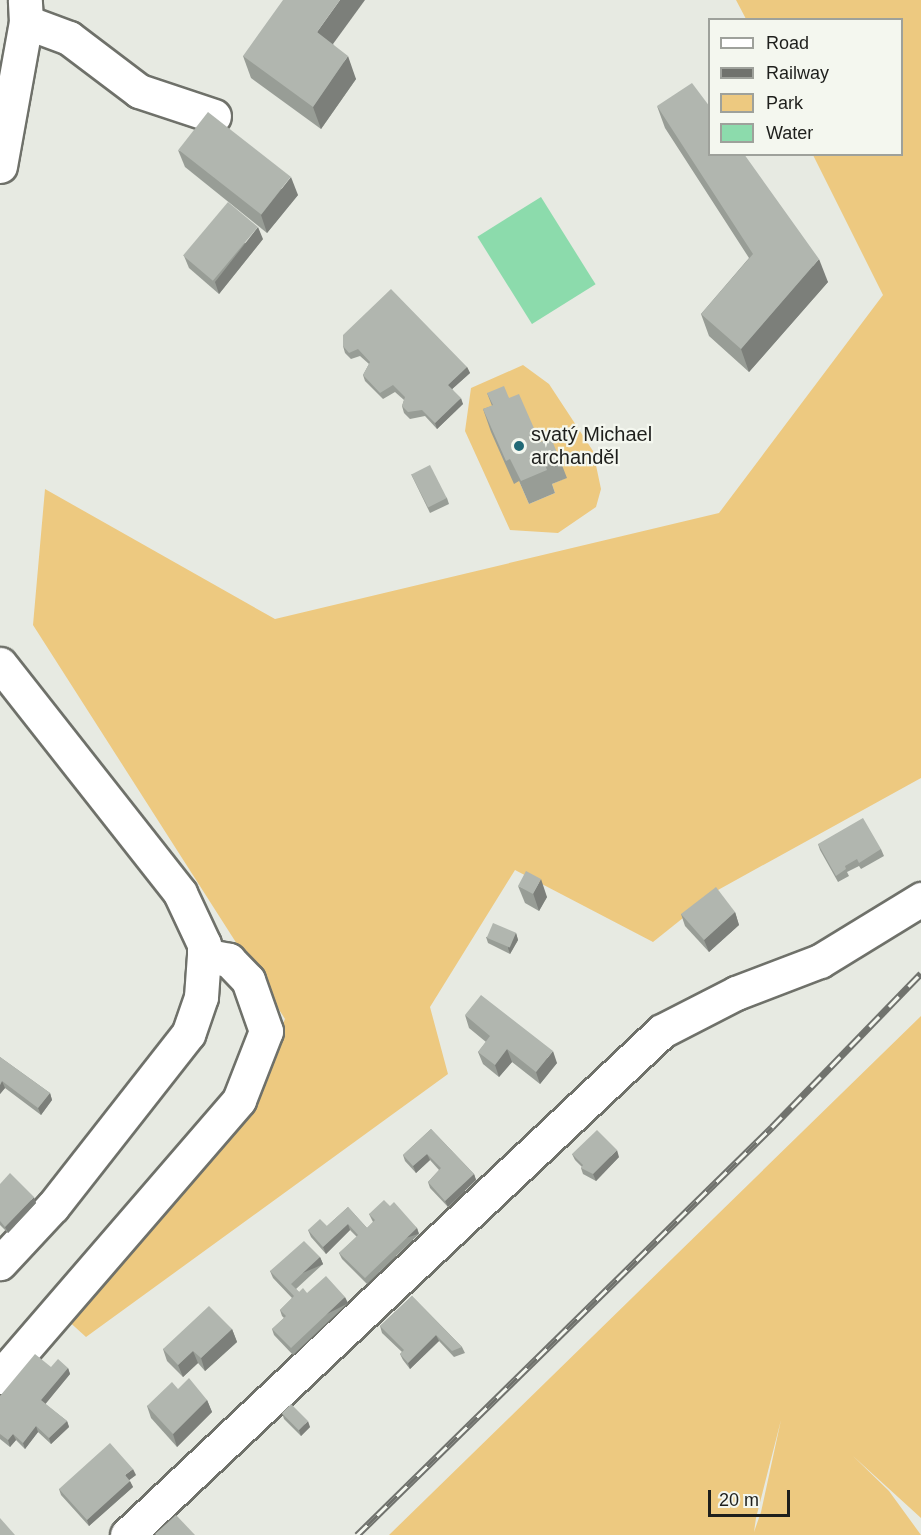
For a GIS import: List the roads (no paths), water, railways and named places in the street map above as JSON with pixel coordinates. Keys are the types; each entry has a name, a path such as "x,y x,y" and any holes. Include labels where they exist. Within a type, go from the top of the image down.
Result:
{"street":[{"path":"0,166 26,11 69,38 139,91 214,116"},
{"path":"0,664 180,893 204,944 201,997 188,1034 53,1206 0,1263"},
{"path":"127,1535 662,1031 736,993 820,961 921,899"},
{"path":"0,1377 239,1100 266,1031 248,980 229,960 204,955"}],"water":[{"path":"541,197 596,284 532,324 477,237"}],"railway":[{"path":"357,1535 772,1127 921,973"}],"place":[{"name":"svatý Michael archanděl","path":"519,446"}]}
